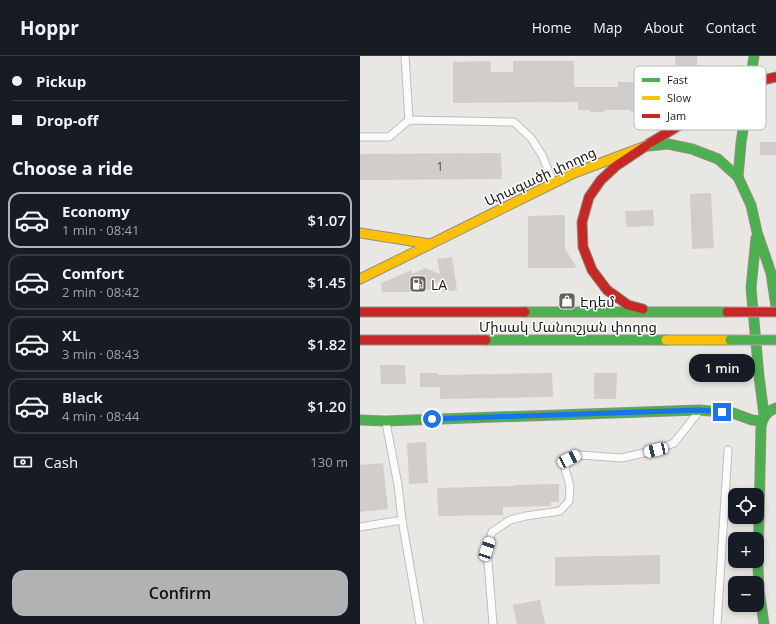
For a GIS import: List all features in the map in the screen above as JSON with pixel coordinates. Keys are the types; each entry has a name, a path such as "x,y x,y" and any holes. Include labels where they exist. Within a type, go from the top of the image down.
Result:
{"main road":[{"path":"753,66 754,56"},
{"name":"Արագածի փողոց","path":"766,80 776,77"},
{"name":"Արագածի փողոց","path":"360,279 553,183 574,173 646,146 673,130"},
{"path":"738,178 743,130"},
{"path":"652,312 628,305 607,290 592,270 583,247 582,222 590,198 601,180 616,166 646,146 668,144 692,148 718,159 738,178 751,205 757,232 771,273 776,307"},
{"path":"757,232 751,288 759,376 762,434 770,443"},
{"path":"360,233 430,244"},
{"name":"Միսակ Մանուշյան փողոց","path":"360,312 776,312"},
{"name":"Միսակ Մանուշյան փողոց","path":"360,340 776,340"},
{"path":"764,623 759,590 758,565 762,421 769,411 776,408"},
{"path":"360,420 385,421 699,410 733,413 752,420 762,421"},
{"path":"764,623 770,607"}],"lane":[{"path":"405,56 409,120"},
{"path":"360,137 389,137 409,120 514,122 531,138 542,155 553,183"},
{"path":"493,624 487,549 492,532 510,520 560,511 569,501 570,486 565,469 569,459 579,455 622,458 656,450 674,443 699,410"},
{"path":"385,421 398,485 402,520 420,624"},
{"path":"717,624 728,450"},
{"path":"360,527 402,520"}],"building":[{"path":"675,56 697,56 697,66 676,66"},
{"path":"490,61 491,72 513,72 513,61 574,61 574,87 618,87 618,82 634,82 634,112 631,112 631,110 605,110 604,112 590,112 590,110 578,110 578,102 453,103 453,62"},
{"path":"760,142 776,142 776,155 760,155"},
{"path":"501,153 502,179 360,180 360,154"},
{"path":"711,193 714,248 692,249 690,194"},
{"path":"653,210 654,226 626,227 625,211"},
{"path":"565,215 565,249 577,268 528,268 528,216"},
{"path":"452,257 457,290 443,292 442,279 429,290 416,288 417,292 382,292 381,283 412,270 412,274 425,268 440,274 437,259"},
{"path":"380,365 405,365 406,384 381,384"},
{"path":"420,373 438,373 438,375 552,373 553,397 440,399 440,387 420,387"},
{"path":"594,373 617,373 616,399 594,399"},
{"path":"426,442 428,483 409,484 407,443"},
{"path":"383,463 388,509 360,512 360,465"},
{"path":"559,484 559,502 551,502 551,506 503,507 503,515 438,516 437,488"},
{"path":"660,555 660,584 555,586 555,557"},
{"path":"540,600 545,624 517,624 513,605"}],"traffic: fast":[{"path":"753,66 754,56"},
{"path":"738,177 743,130"},
{"path":"649,146 668,144 692,149 718,159 738,177 751,205 757,232 771,273 776,307"},
{"path":"756,238 751,288 764,415"},
{"path":"525,312 727,312"},
{"path":"486,340 666,340"},
{"path":"730,340 776,340"},
{"path":"764,624 759,590 758,565 761,427 762,420 770,411 776,408"},
{"path":"360,420 385,421 699,410 733,413 752,420 762,421"}],"traffic: slow":[{"path":"360,279 574,173 646,146 650,143"},
{"path":"360,233 430,244"},
{"path":"666,340 730,340"}],"traffic: jam":[{"path":"766,79 776,77"},
{"path":"650,143 672,130"},
{"path":"643,309 628,305 607,290 592,270 583,247 582,222 589,197 601,180 616,166 646,146"},
{"path":"360,312 525,312"},
{"path":"727,312 776,312"},
{"path":"360,340 486,340"}],"place":[{"name":"LA","path":"418,284"},
{"name":"Էդեմ","path":"567,301"}],"route":[{"path":"432,419 699,410 722,412"}]}
